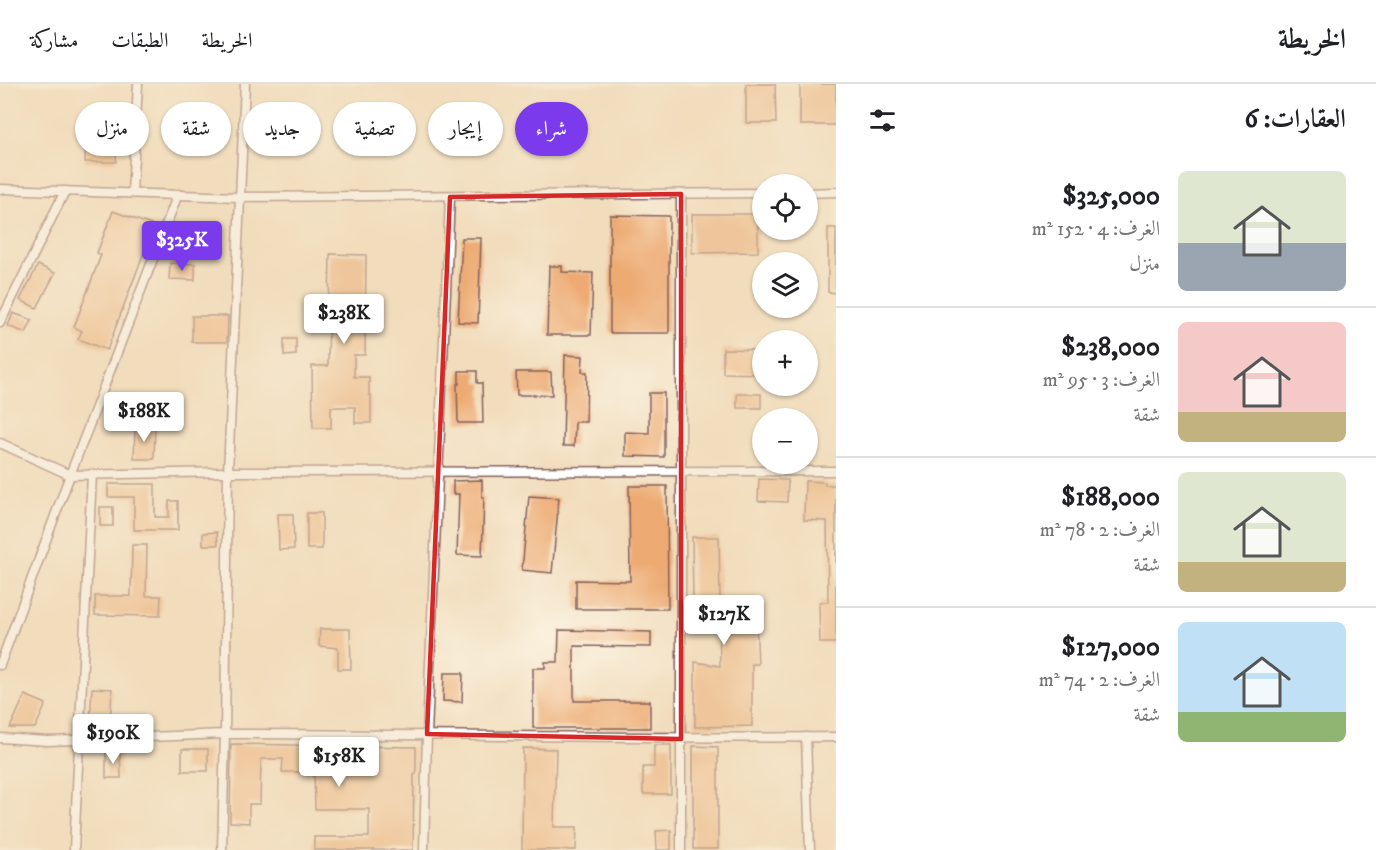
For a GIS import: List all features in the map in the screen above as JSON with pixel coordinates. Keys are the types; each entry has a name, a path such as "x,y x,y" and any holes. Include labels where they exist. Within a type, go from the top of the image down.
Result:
{"street":[{"path":"132,193 138,84"},
{"path":"222,850 228,472 245,84"},
{"path":"0,189 239,197 752,193"},
{"path":"0,323 65,191"},
{"path":"818,193 836,192"},
{"path":"0,665 2,650 178,194"},
{"path":"681,194 681,850"},
{"path":"424,850 437,472 450,197"},
{"path":"0,442 70,475 228,472 836,471"},
{"path":"74,850 92,474"},
{"path":"0,738 48,741 225,734 427,734 681,739 836,736"},
{"path":"806,737 810,850"}],"highlighted area":[{"path":"681,194 681,739 427,734 450,197"}],"building":[{"path":"746,84 775,84 776,123 746,123"},
{"path":"800,84 836,84 836,125 800,125"},
{"path":"85,156 116,156 116,162 85,162"},
{"path":"113,211 154,226 107,350 78,339 82,331 74,327 101,255 97,253"},
{"path":"692,214 752,214 752,240 758,240 758,252 692,253"},
{"path":"610,215 669,216 669,333 610,333"},
{"path":"828,228 836,228 836,293 828,292"},
{"path":"462,238 481,238 478,323 458,322"},
{"path":"330,254 366,255 365,355 354,355 354,377 369,377 371,423 355,423 355,407 331,407 331,428 313,428 312,366 328,366"},
{"path":"170,263 195,264 195,280 169,279"},
{"path":"38,265 55,273 37,308 20,300"},
{"path":"549,266 562,266 562,272 593,273 591,335 547,335"},
{"path":"13,313 32,320 26,333 8,326"},
{"path":"192,316 228,316 227,342 192,342"},
{"path":"284,339 296,339 296,355 284,356"},
{"path":"723,349 752,350 752,374 723,373"},
{"path":"565,355 583,356 582,372 587,372 586,422 575,422 574,446 563,446"},
{"path":"459,371 477,371 477,383 482,383 483,423 458,423"},
{"path":"516,372 551,372 552,395 517,395"},
{"path":"649,393 664,393 664,457 625,456 625,432 649,433"},
{"path":"737,394 761,396 761,408 737,408"},
{"path":"135,427 155,427 154,459 134,459"},
{"path":"759,479 788,480 787,502 758,501"},
{"path":"482,480 482,497 484,497 482,556 457,555 459,494 453,494 453,481"},
{"path":"805,481 836,485 836,643 820,643 819,602 828,602 827,521 804,520"},
{"path":"108,484 155,484 155,517 169,517 169,501 178,501 178,530 134,530 134,497 108,497"},
{"path":"629,486 667,486 668,609 576,609 576,580 630,581"},
{"path":"529,496 559,498 552,573 522,570"},
{"path":"100,507 113,507 113,526 100,526"},
{"path":"307,513 322,513 322,549 307,549"},
{"path":"278,514 293,514 294,549 279,550"},
{"path":"217,532 218,545 203,545 203,533"},
{"path":"692,537 719,537 720,600 755,598 758,664 752,664 752,726 695,727 695,662 720,666 719,618 701,619 700,599 693,599"},
{"path":"132,545 147,545 146,596 161,596 160,616 95,615 95,596 131,596"},
{"path":"320,629 350,629 351,669 338,669 338,648 319,646"},
{"path":"559,630 651,632 651,647 574,646 574,701 650,701 650,728 533,728 533,668 545,668 545,662 558,662"},
{"path":"444,673 463,673 462,702 443,701"},
{"path":"92,688 112,689 110,725 90,724"},
{"path":"25,695 46,704 35,728 10,728"},
{"path":"231,744 416,747 413,850 314,850 314,837 369,837 369,809 315,809 314,772 282,772 283,759 261,759 260,804 249,804 249,823 230,822"},
{"path":"654,745 671,745 671,794 643,794 643,767 654,767"},
{"path":"693,746 718,747 718,849 693,849"},
{"path":"523,748 556,749 554,827 577,827 576,850 522,850"},
{"path":"182,749 208,749 208,771 182,771"},
{"path":"106,751 120,751 121,778 106,778"},
{"path":"671,830 671,850 657,850 656,831"}]}
